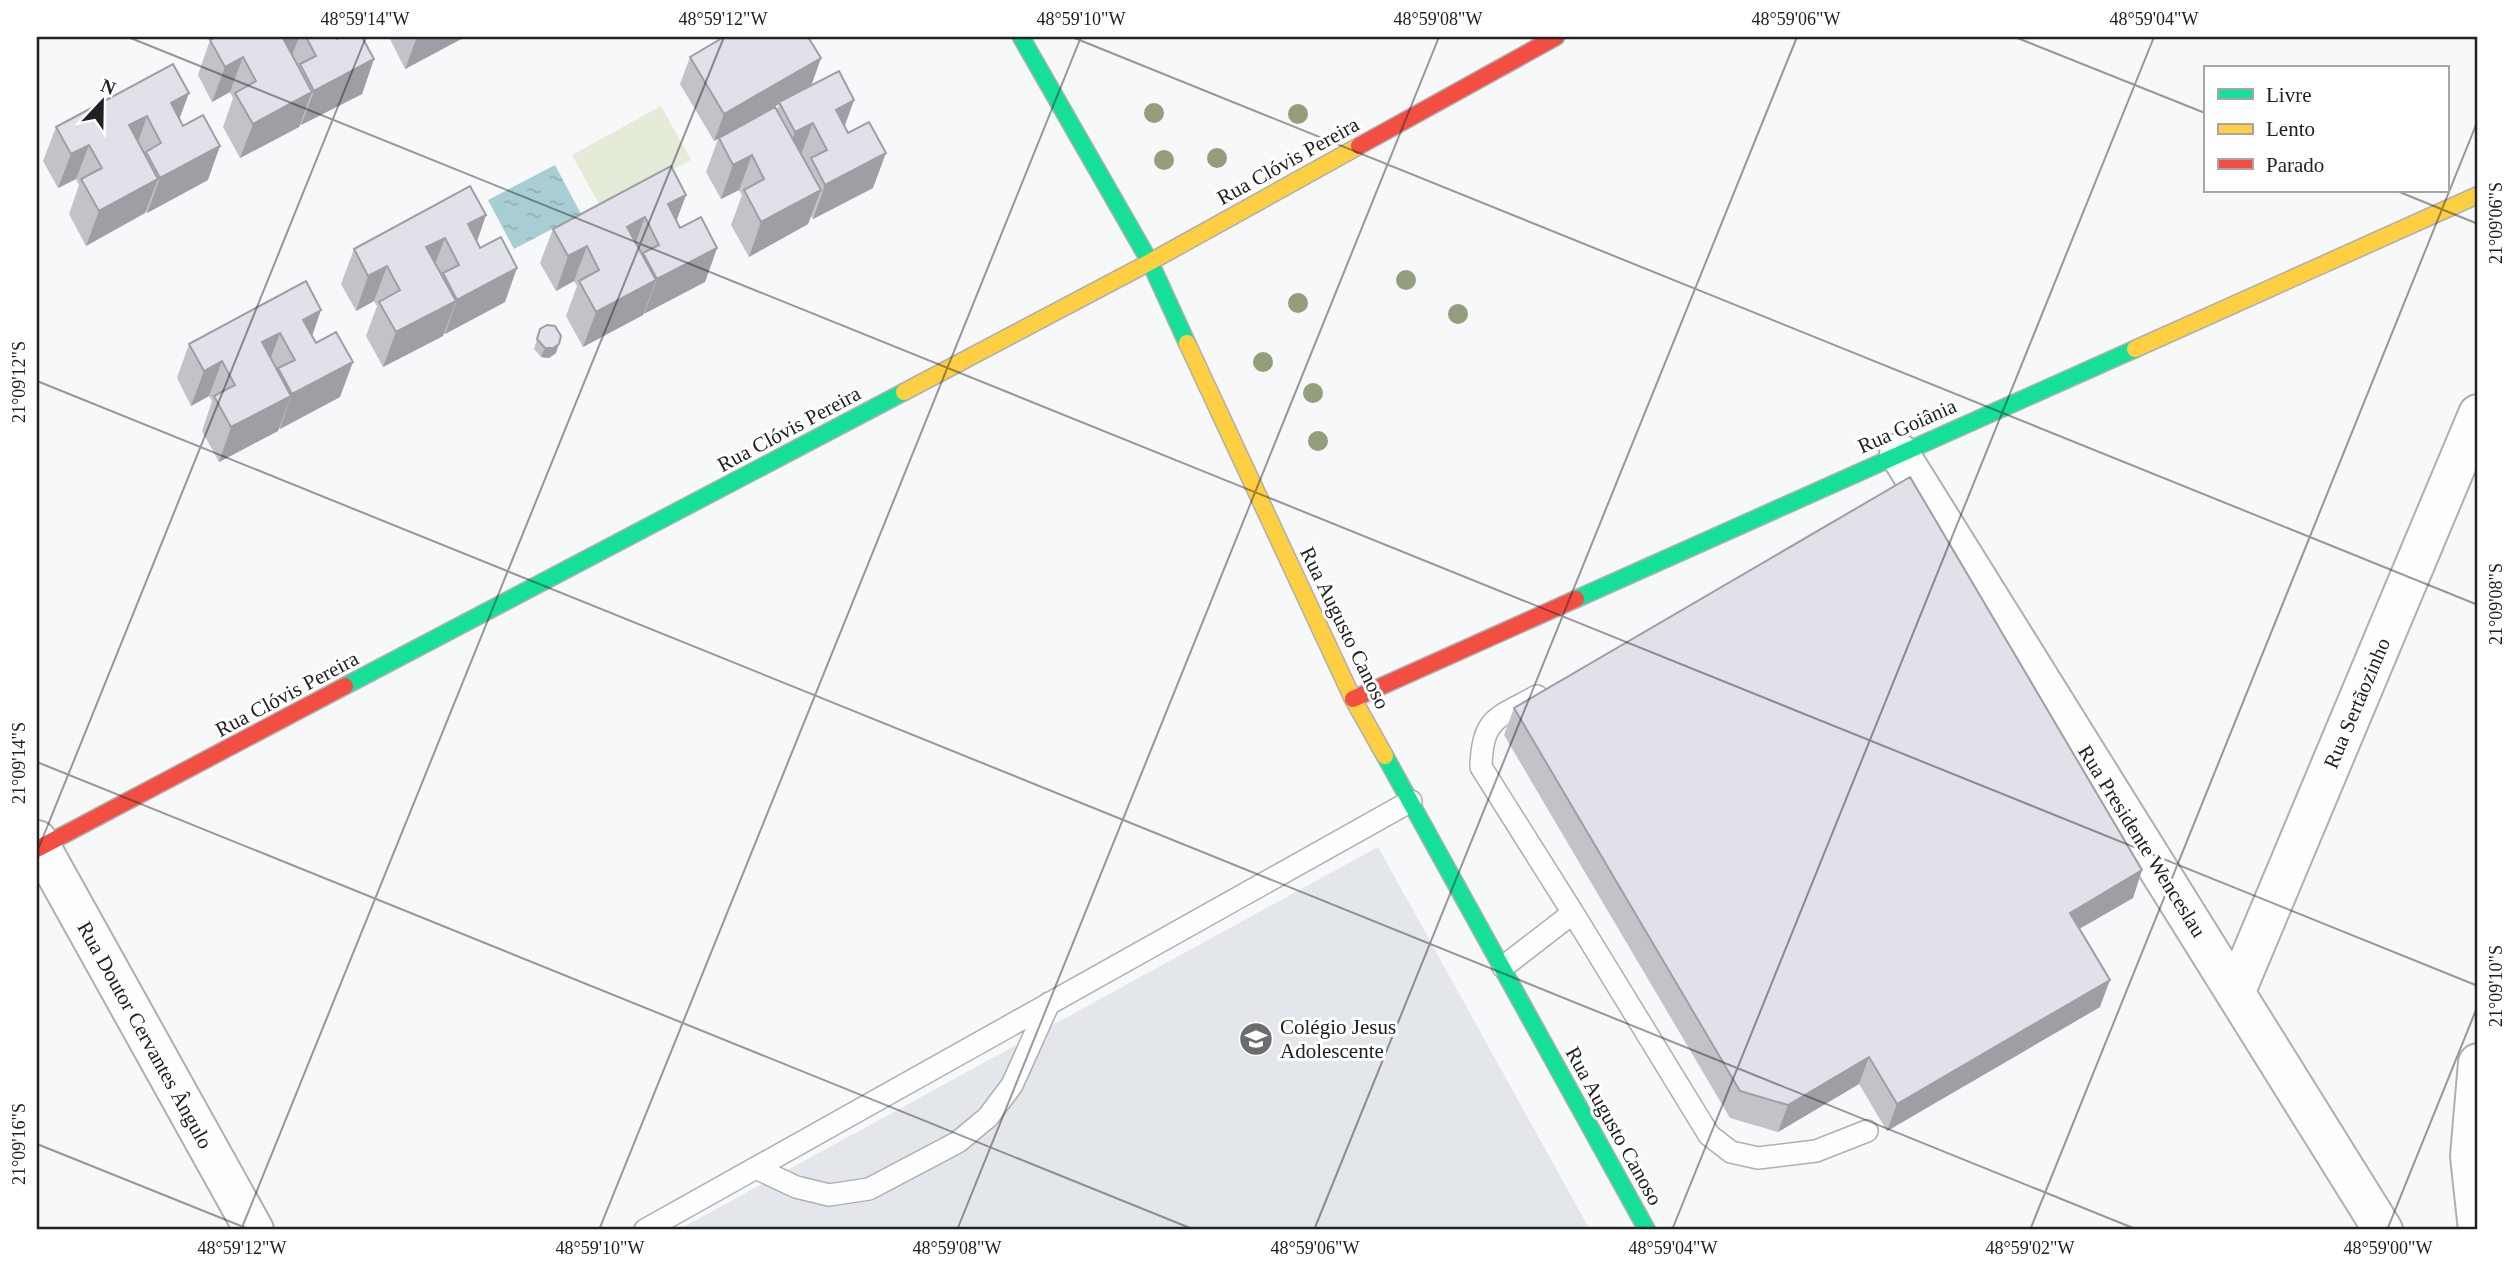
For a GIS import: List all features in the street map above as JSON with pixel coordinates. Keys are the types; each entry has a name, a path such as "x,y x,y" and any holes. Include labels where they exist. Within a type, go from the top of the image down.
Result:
{"street":[{"name":"Rua Augusto Canoso","path":"1021,37 1150,262 1353,699 1647,1230"},
{"name":"Rua Clóvis Pereira","path":"38,845 1150,262 1556,37"},
{"name":"Rua Goiânia","path":"1353,699 2478,195"},
{"name":"Rua Sertãozinho","path":"2236,991 2478,414"},
{"name":"Rua Presidente Wenceslau","path":"1899,453 2383,1230"},
{"name":"Rua Doutor Cervantes Ângulo","path":"38,845 254,1230"},
{"path":"2478,1063 2470,1156 2478,1230"}],"lane":[{"path":"1554,687 1494,719 1482,740 1480,766 1709,1135 1731,1152 1758,1158 1816,1151 1867,1131"},
{"path":"645,1230 1411,801"},
{"path":"1503,967 1573,913"},
{"path":"756,1168 796,1187 829,1195 869,1189 958,1142 988,1117 1012,1084 1049,1003"}],"shaded area":[{"name":"Colégio Jesus Adolescente","path":"1378,847 1590,1230 678,1230"}],"green space":[{"path":"661,106 691,160 600,206 572,155"}],"water":[{"path":"555,165 581,214 514,249 488,200"}],"building":[{"path":"216,37 286,37 283,38 312,92 253,124 235,93 256,81 243,57 225,67 210,40"},
{"path":"306,37 362,37 374,59 314,91 300,64 316,56"},
{"path":"724,37 808,37 821,58 724,114 690,57"},
{"path":"173,64 189,93 171,103 183,126 203,115 220,146 160,178 146,152 161,143 147,116 129,125 158,179 99,211 81,179 102,168 89,145 71,154 56,127"},
{"path":"839,71 854,100 836,110 848,133 869,122 886,153 825,185 811,158 827,150 813,123 795,132 779,102"},
{"path":"775,107 821,190 761,222 744,190 764,179 752,155 733,165 719,138"},
{"path":"671,166 686,195 668,204 680,228 701,217 717,248 657,279 643,253 659,245 645,217 627,227 656,280 596,312 579,281 599,270 587,246 568,256 553,229"},
{"path":"470,186 486,215 468,224 480,248 501,237 517,268 457,300 443,273 459,265 445,238 426,247 456,301 396,332 379,302 400,290 387,266 368,276 354,249"},
{"path":"306,281 321,310 303,320 316,343 336,332 353,362 292,394 278,368 295,360 280,333 262,342 291,396 231,427 214,396 235,385 222,361 204,371 189,344"},
{"path":"547,325 555,326 561,336 559,344 553,348 545,348 537,339 540,329"},
{"path":"1910,477 2142,870 2070,913 2110,980 1897,1104 1869,1057 1788,1105 1740,1091 1514,708"}],"traffic: fast":[{"path":"1021,37 1150,262 1187,343"},
{"path":"1576,599 2135,349"},
{"path":"345,686 904,392"},
{"path":"1385,756 1647,1230"}],"traffic: slow":[{"path":"904,392 1150,262 1359,146"},
{"path":"2135,349 2478,195"},
{"path":"1187,343 1353,699 1385,756"}],"traffic: jam":[{"path":"1359,146 1556,37"},
{"path":"1353,699 1576,599"},
{"path":"37,849 345,686"}],"place":[{"name":"Colégio Jesus Adolescente","path":"1256,1039"}]}
